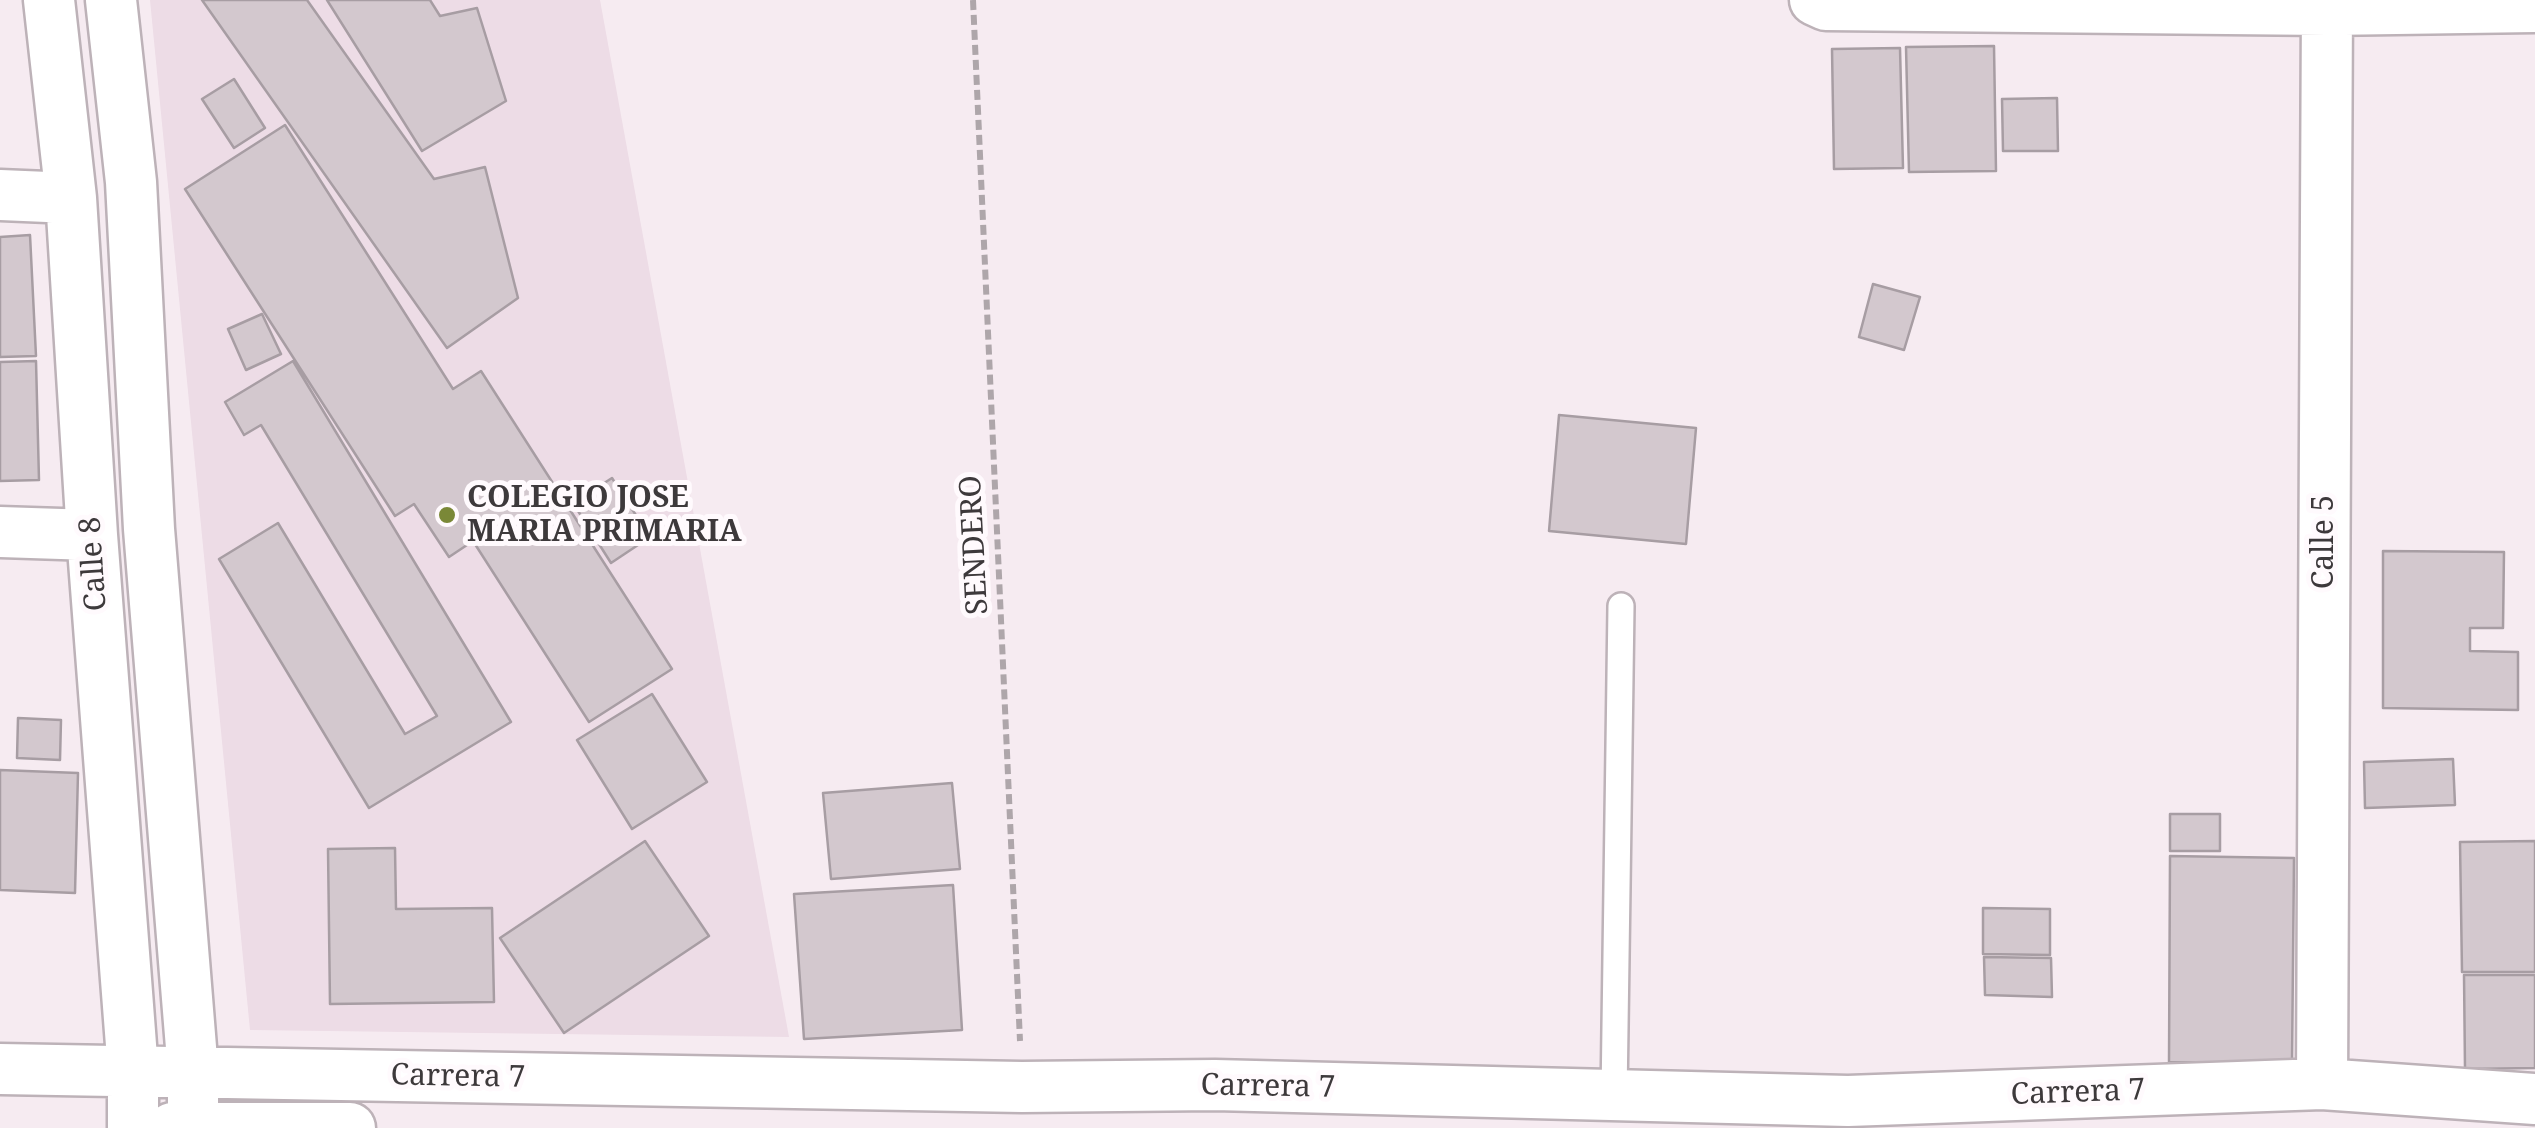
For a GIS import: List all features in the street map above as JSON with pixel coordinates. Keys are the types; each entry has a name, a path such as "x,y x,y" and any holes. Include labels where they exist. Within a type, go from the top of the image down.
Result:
{"street":[{"name":"Calle 8","path":"49,0 71,198 133,1071 133,1128"},
{"name":"Calle 8","path":"111,0 131,182 149,529 193,1072 183,1127"},
{"path":"1815,0 1826,5 2535,6"},
{"name":"Calle 5","path":"2322,1084 2327,5"},
{"path":"0,195 71,198"},
{"path":"0,532 92,534"},
{"name":"Carrera 7","path":"0,1070 1022,1087 1215,1085 1614,1097 1849,1114 2322,1084 2535,1099"},
{"path":"183,1127 350,1128"}],"lane":[{"path":"1614,1097 1621,606"}],"path":[{"name":"SENDERO","path":"973,0 1022,1087"}],"shaded area":[{"name":"COLEGIO JOSE MARIA PRIMARIA","path":"150,0 600,0 789,1037 250,1030"}],"building":[{"path":"202,0 307,0 434,179 485,167 518,298 447,348"},
{"path":"327,0 430,0 440,16 477,8 506,101 422,151"},
{"path":"1994,46 1996,171 1909,172 1906,47"},
{"path":"1900,48 1903,168 1834,169 1832,49"},
{"path":"234,79 265,128 234,148 202,99"},
{"path":"2057,98 2058,151 2003,151 2002,99"},
{"path":"285,125 453,389 481,371 672,669 589,722 473,541 449,557 414,504 395,516 185,189"},
{"path":"30,235 36,356 0,357 0,237"},
{"path":"1873,284 1920,297 1904,350 1859,337"},
{"path":"262,314 281,354 246,370 228,329"},
{"path":"36,361 39,480 0,481 0,362"},
{"path":"293,361 511,722 369,808 219,559 278,523 405,734 437,716 261,425 244,435 225,402"},
{"path":"1559,415 1696,428 1686,544 1549,531"},
{"path":"612,478 650,537 611,563 573,503"},
{"path":"2383,551 2504,552 2503,628 2470,628 2470,651 2518,652 2518,710 2383,708"},
{"path":"652,694 707,782 632,829 577,740"},
{"path":"18,718 61,720 60,760 17,758"},
{"path":"2453,759 2455,805 2365,808 2364,762"},
{"path":"0,770 78,773 75,893 0,890"},
{"path":"952,783 960,869 831,879 823,793"},
{"path":"2170,814 2220,814 2220,851 2170,851"},
{"path":"645,841 709,936 564,1033 500,938"},
{"path":"2535,841 2535,972 2462,972 2460,842"},
{"path":"395,848 396,909 492,908 494,1002 330,1004 328,849"},
{"path":"2170,856 2294,858 2292,1063 2169,1062"},
{"path":"953,885 962,1030 804,1039 794,894"},
{"path":"1983,908 2050,909 2050,955 1983,954"},
{"path":"1984,957 2051,958 2052,997 1985,995"},
{"path":"2464,975 2535,975 2535,1068 2465,1069"}],"place":[{"name":"COLEGIO JOSE MARIA PRIMARIA","path":"447,515"}]}
